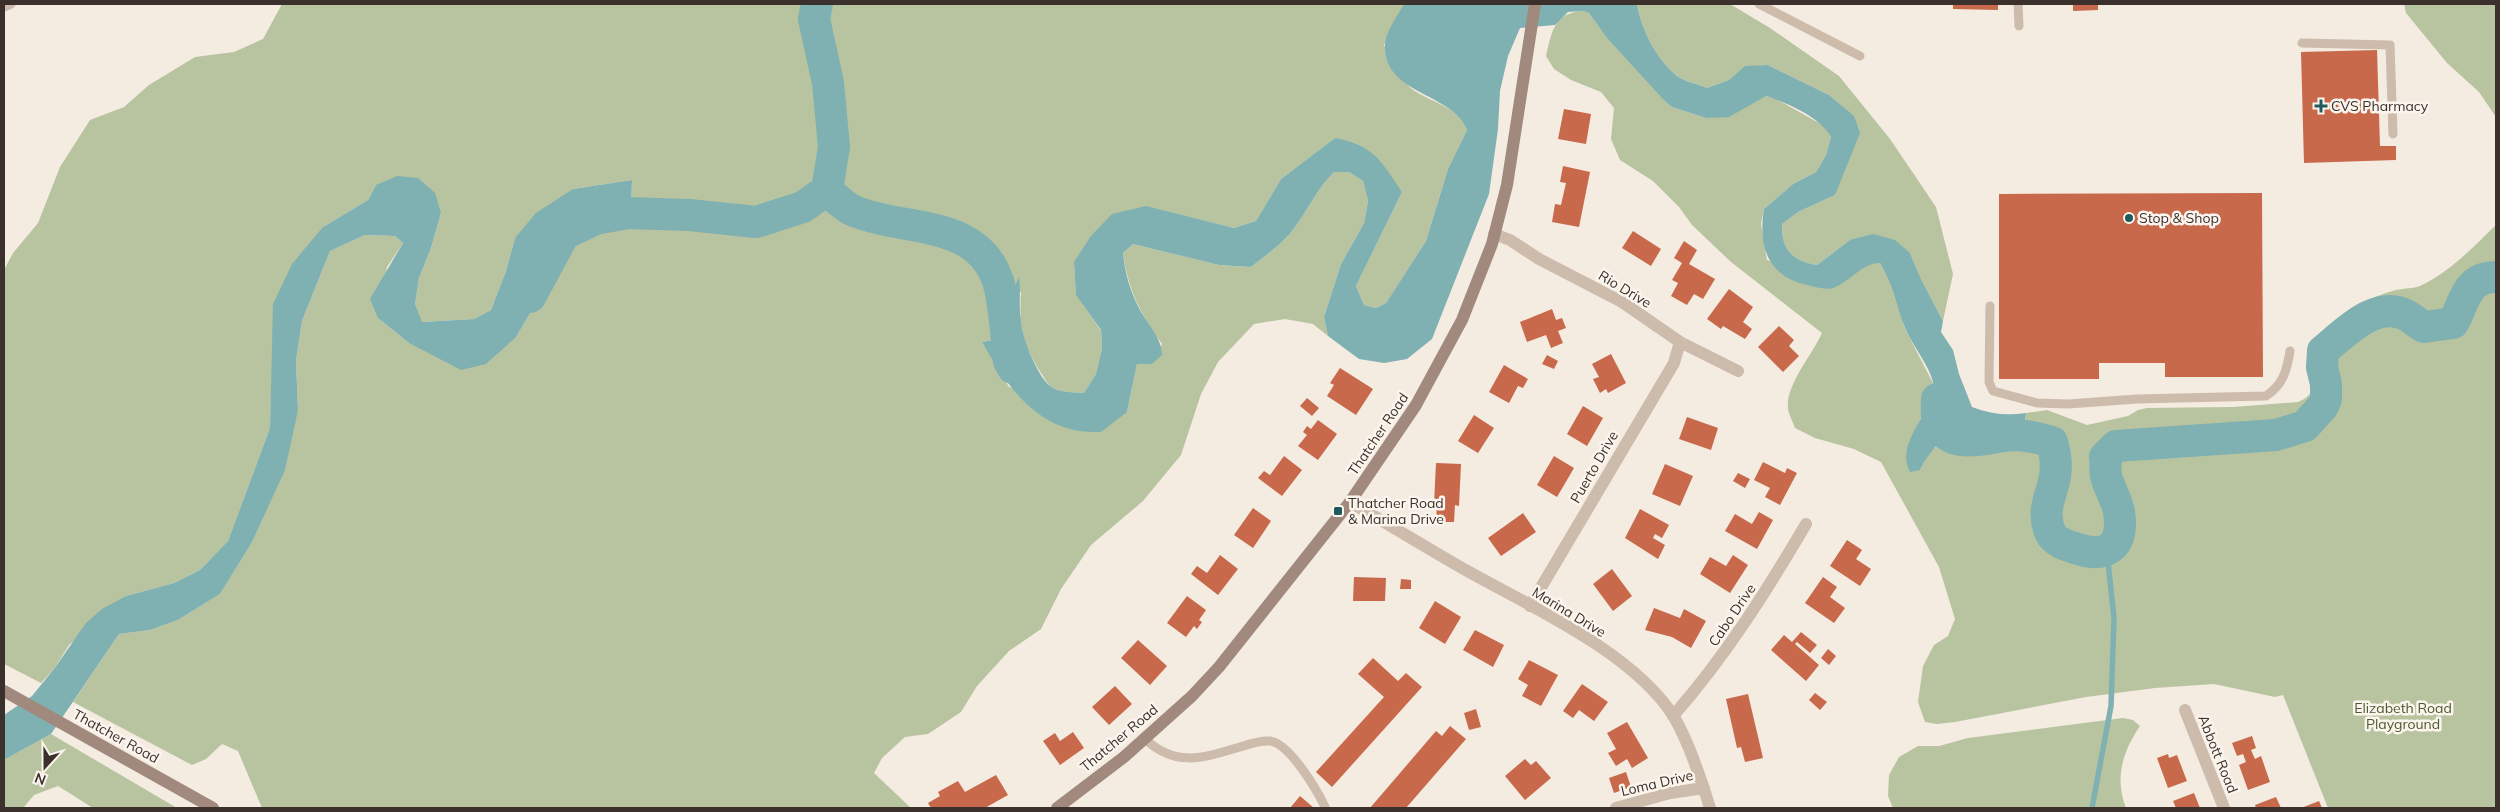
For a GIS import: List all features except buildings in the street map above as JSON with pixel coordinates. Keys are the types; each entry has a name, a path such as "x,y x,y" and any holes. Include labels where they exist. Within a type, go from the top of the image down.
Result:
{"main road":[{"name":"Thatcher Road","path":"1057,808 1144,738 1192,696 1219,668 1350,502 1416,405 1442,361 1480,280 1494,234 1507,186 1535,4"},
{"name":"Thatcher Road","path":"4,691 213,808"}],"street":[{"name":"Rio Drive","path":"1494,234 1510,240 1539,259 1622,302 1680,342 1738,371"},
{"name":"Puerto Drive","path":"1530,606 1674,363 1680,342"},
{"name":"Marina Drive","path":"1350,502 1612,655 1652,690 1673,716 1704,788 1710,808"},
{"name":"Cabo Drive","path":"1673,716 1699,687 1730,645 1765,593 1806,524"},
{"name":"Abbott Road","path":"2185,710 2224,808"},
{"name":"Loma Drive","path":"1616,808 1670,793 1704,788"}],"lane":[{"path":"4,8 11,4"},
{"path":"1759,4 1860,56"},
{"path":"2018,4 2019,26"},
{"path":"2302,43 2390,45 2393,134"},
{"path":"1990,306 1989,382 1993,391 2037,403 2068,404 2137,399 2266,396 2276,389 2286,372 2290,351"},
{"path":"1144,738 1157,750 1168,756 1184,759 1211,756 1258,742 1270,741 1279,744 1293,757 1325,807"}],"green space":[{"path":"282,4 1404,4 1384,45 1408,86 1457,115 1467,130 1448,169 1426,241 1386,303 1376,308 1364,305 1356,286 1402,192 1335,138 1281,179 1256,221 1234,228 1193,218 1074,262 1076,294 1101,331 1102,348 1096,374 1084,393 1058,390 1049,385 1041,373 1023,334 1021,324 1021,291 1004,312 1005,338 982,342 1009,387 1127,412 1137,364 1152,364 1162,344 1136,301 1128,278 1123,253 1133,244 1219,265 1251,267 1291,233 1323,185 1334,172 1349,172 1363,181 1368,201 1364,223 1341,264 1324,317 1328,336 1313,324 1285,319 1254,324 1218,362 1201,394 1181,455 1143,501 1091,545 1061,589 1041,629 1009,651 977,686 961,712 928,734 905,737 882,758 874,773 911,808 262,808 238,751 222,744 206,759 192,765 73,702 119,634 150,630 178,620 220,594 251,544 298,410 296,361 302,321 330,251 365,235 395,236 403,243 387,267 378,318 409,343 516,337 542,293 551,256 571,221 588,216 631,213 632,180 573,189 515,238 506,271 491,310 474,319 421,322 415,304 419,278 431,248 441,213 376,185 368,200 323,227 272,368 270,428 228,541 200,570 174,583 126,596 69,645 54,669 41,683 4,664 4,270 13,253 38,223 60,167 90,120 124,107 149,85 195,57 234,52 263,39"},
{"path":"1637,4 1730,4 1770,28 1839,76 1890,139 1936,207 1953,274 1943,321 1910,253 1850,240 1817,265 1795,257 1786,247 1782,233 1782,224 1798,212 1835,195 1853,116 1829,95 1768,65 1745,67 1729,80 1707,88 1680,78 1663,62 1651,43 1642,24"},
{"path":"2404,4 2496,4 2496,117 2479,92 2447,63 2406,13"},
{"name":"Elizabeth Road Playground","path":"1583,11 1589,13 1606,37 1672,107 1706,118 1766,96 1778,100 1826,127 1831,137 1826,155 1816,172 1793,184 1764,209 1761,224 1767,260 1834,287 1871,263 1880,263 1888,276 1905,329 1933,383 1932,396 1909,442 1920,470 1931,451 1948,437 1958,435 1968,439 2025,425 2026,413 2047,410 2087,425 2128,416 2138,410 2147,408 2233,407 2298,402 2306,398 2314,386 2318,343 2343,317 2377,296 2419,286 2443,273 2496,225 2496,808 2328,808 2283,695 2275,697 2214,684 2155,688 2086,697 1955,722 1937,724 1925,722 1918,702 1923,666 1934,645 1948,636 1955,619 1939,567 1881,462 1854,449 1815,438 1795,428 1789,414 1788,400 1800,370 1822,333 1731,262 1692,225 1679,207 1653,181 1620,160 1611,139 1614,108 1601,92 1571,80 1554,69 1546,56 1556,25 1566,15"},
{"path":"2123,718 2133,720 2140,726 2129,745 2122,765 2122,797 2126,808 1893,808 1888,796 1889,775 1899,757 1918,746 1939,746 1968,738"},
{"path":"51,734 177,808 93,808 58,786 34,795 23,808 4,808 4,760"}],"water":[{"path":"1404,4 1637,4 1646,34 1657,53 1677,76 1684,80 1707,88 1729,80 1745,66 1768,65 1829,95 1854,116 1860,133 1835,195 1798,212 1782,224 1782,233 1786,247 1795,257 1817,265 1850,240 1873,234 1895,240 1910,253 1943,321 1941,332 1953,350 1959,374 1972,407 1999,414 2026,413 2024,424 2020,431 2014,437 2007,440 1989,442 1951,436 1936,446 1920,470 1910,472 1906,460 1907,448 1911,436 1930,403 1933,382 1928,369 1905,328 1891,287 1880,263 1867,266 1845,282 1830,289 1793,281 1783,275 1774,267 1764,247 1762,223 1764,209 1793,184 1816,172 1826,155 1831,137 1811,117 1766,96 1729,117 1706,118 1672,107 1606,37 1589,13 1583,11 1568,12 1555,25 1520,28 1508,56 1500,91 1498,129 1489,194 1432,339 1407,359 1384,363 1359,359 1328,336 1324,317 1341,264 1364,223 1368,201 1363,181 1349,172 1334,172 1323,185 1291,233 1251,267 1219,265 1133,244 1123,253 1127,275 1136,303 1160,343 1162,355 1152,364 1137,364 1127,412 1101,432 1088,432 1058,425 1031,408 1008,383 982,342 1005,338 1004,312 1019,277 1021,324 1030,354 1040,373 1050,386 1058,390 1084,393 1096,374 1102,348 1101,330 1076,295 1074,262 1091,236 1112,214 1146,206 1234,228 1256,221 1281,179 1335,138 1359,145 1368,150 1382,163 1402,192 1356,286 1364,305 1376,308 1386,303 1426,241 1448,169 1467,130 1459,117 1448,108 1407,84 1395,74 1388,62 1385,46 1387,35"},
{"path":"397,176 418,178 435,193 441,213 431,248 419,278 415,304 422,322 474,319 491,310 506,271 515,238 536,213 573,189 632,180 631,213 588,216 571,221 551,256 542,293 516,337 486,364 461,370 409,343 378,318 370,299 403,243 395,236 365,235 330,251 302,321 296,361 298,410 285,470 251,544 220,594 178,620 150,630 119,634 51,734 4,760 4,715 32,696 54,669 86,623 102,609 126,596 174,583 200,570 228,541 270,428 273,304 292,264 323,227 368,200 376,185"}],"waterway":[{"path":"530,297 564,234 595,219 628,213 689,215 756,222 803,207 827,190 834,147 828,83 814,19 817,4"},
{"path":"827,190 854,211 937,230 974,246 988,261 998,281 1004,310 1009,361 1013,368"},
{"path":"1937,399 1938,422 1944,432 1952,437 1961,440 1982,440 2018,435 2052,442 2056,467 2047,510 2050,532 2058,541 2066,545 2089,552 2098,552 2112,546 2119,533 2119,512 2106,476 2105,457 2116,446 2276,435 2305,426 2323,406 2326,399 2326,384 2322,367 2323,351 2351,327 2373,314 2385,311 2408,316 2424,327 2453,323 2472,286 2478,281 2496,277"},
{"path":"2092,808 2111,706 2114,618 2107,552"}],"place":[{"name":"CVS Pharmacy","path":"2321,106"},
{"name":"Stop & Shop","path":"2129,218"},
{"name":"Thatcher Road & Marina Drive","path":"1338,511"}]}
